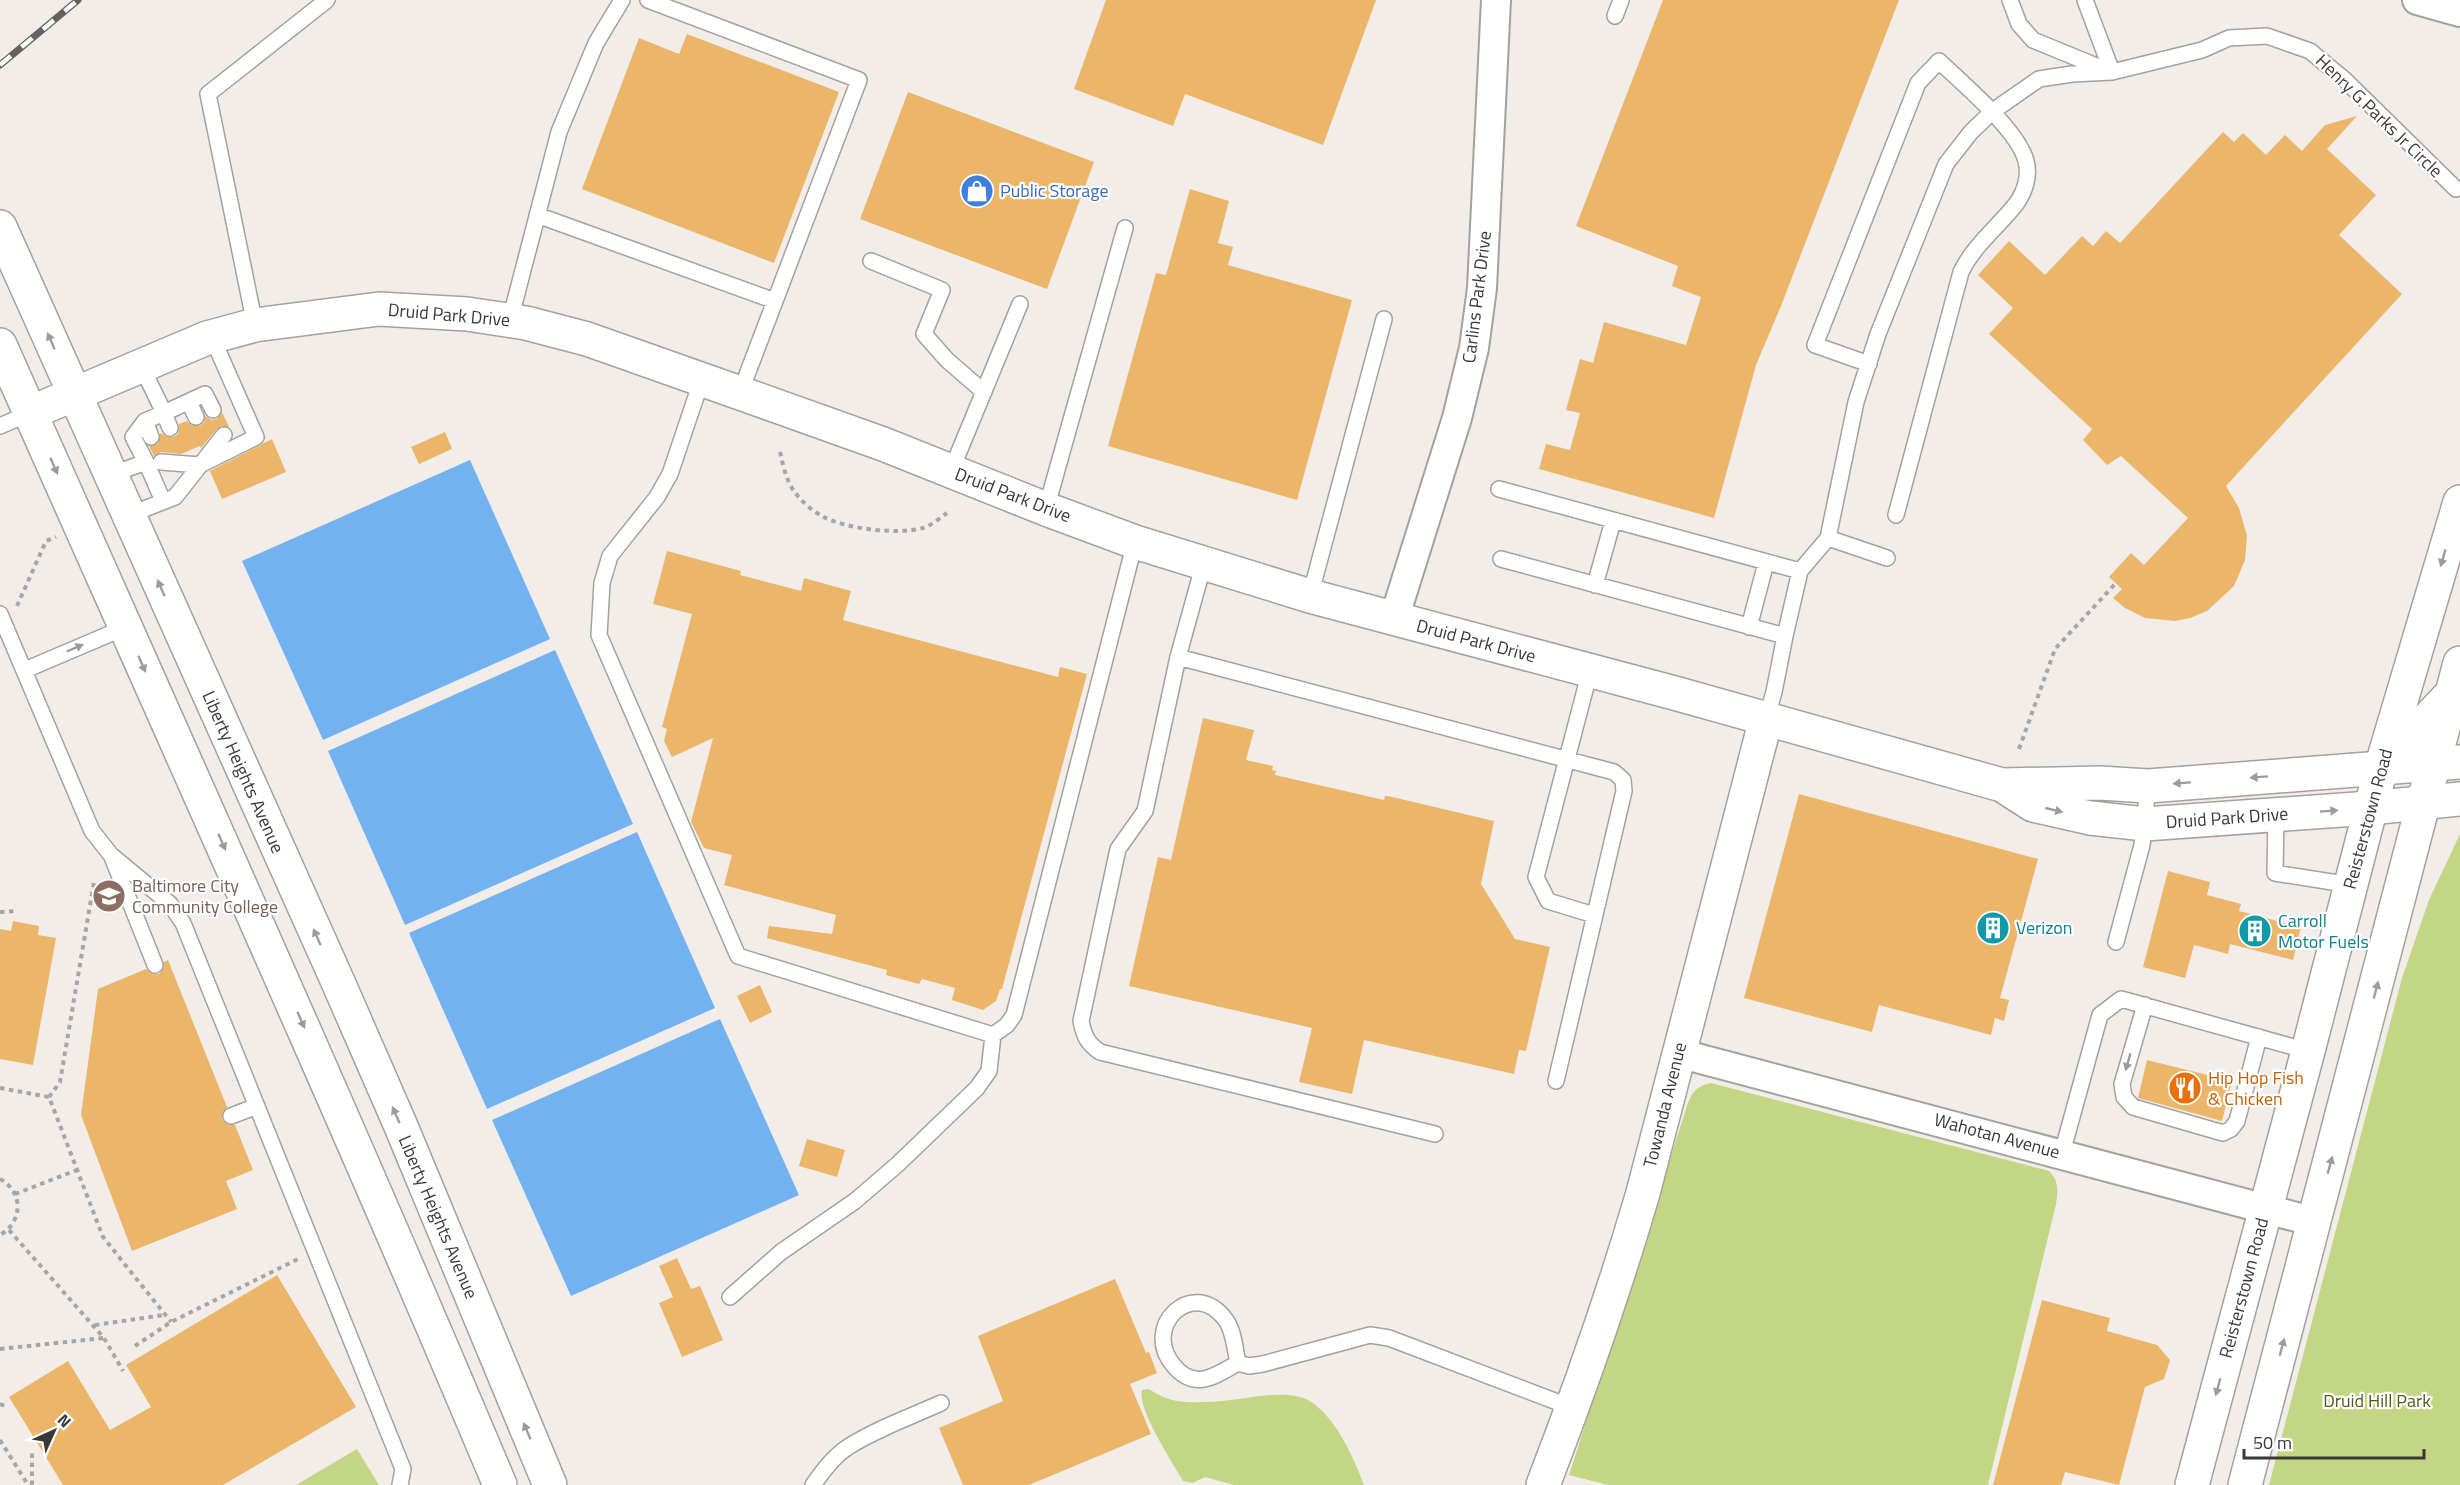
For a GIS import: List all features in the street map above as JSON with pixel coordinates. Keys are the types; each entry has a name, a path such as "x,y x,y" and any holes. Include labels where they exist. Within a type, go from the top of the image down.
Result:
{"main road":[{"name":"Liberty Heights Avenue","path":"0,227 400,1124 550,1485"},
{"name":"Druid Park Drive","path":"30,413 212,337 255,325 379,309 467,314 510,320 587,339 702,379 1136,542 1310,596 2002,785 2100,783 2148,786 2448,763"},
{"path":"0,345 397,1240 500,1485"},
{"name":"Reisterstown Road","path":"2192,1485 2308,1051 2370,808 2460,502"},
{"path":"2381,768 2458,680"},
{"path":"2448,763 2458,680"},
{"name":"Towanda Avenue","path":"1543,1485 1622,1264 1766,719"},
{"path":"2245,1485 2425,803 2460,739"},
{"name":"Druid Park Drive","path":"2002,785 2033,805 2090,818 2145,824 2370,808 2460,799"}],"street":[{"name":"Carlins Park Drive","path":"1394,619 1457,418 1474,348 1482,288 1496,0"},
{"path":"2417,0 2452,6"},
{"name":"Wahotan Avenue","path":"1678,1053 2062,1153 2315,1222"}],"lane":[{"path":"255,325 208,94 327,0"},
{"path":"510,320 559,132 596,43 622,0"},
{"path":"648,0 859,80 740,393"},
{"path":"1615,16 1621,0"},
{"path":"2010,0 2019,24 2033,40 2112,72"},
{"path":"2085,0 2112,72"},
{"name":"Henry G Parks Jr Circle","path":"1828,538 1856,402 1946,164 1971,132 1993,111 2039,79 2072,74 2112,72 2202,50 2229,38 2267,36 2310,51 2345,80 2456,189"},
{"path":"1869,364 1815,345 1918,83 1939,61 1993,111 2024,153 2027,163 2026,184 2018,202 1971,254 1961,272 1896,515"},
{"path":"537,215 775,302"},
{"path":"1046,509 1125,228"},
{"path":"870,261 942,290 924,333 947,360 984,392"},
{"path":"951,471 1020,304"},
{"path":"1310,596 1384,319"},
{"path":"110,475 154,462 200,465 256,437 212,337"},
{"path":"141,366 170,428"},
{"path":"702,379 670,474 657,497 610,556 602,583 599,635 738,956 993,1035"},
{"path":"163,501 154,462 133,438 145,422 205,394 213,410"},
{"path":"189,402 196,417"},
{"path":"0,426 30,413"},
{"path":"145,422 151,437"},
{"path":"129,515 175,497 224,435"},
{"path":"200,465 208,442"},
{"path":"180,454 200,465"},
{"path":"1499,489 1800,571"},
{"path":"1595,585 1613,521"},
{"path":"1766,719 1800,571 1828,538 1887,558"},
{"path":"730,1297 782,1252 855,1201 898,1164 977,1088 989,1071 993,1035 1007,1025 1014,1015 1136,542"},
{"path":"1501,559 1785,636"},
{"path":"1204,563 1178,657 1144,811 1118,849 1081,1021 1083,1035 1090,1045 1100,1052 1435,1134"},
{"path":"1749,627 1767,563"},
{"path":"0,614 92,831 111,855 170,904 183,923 403,1469 400,1485"},
{"path":"24,670 126,627"},
{"path":"1178,657 1614,772 1623,780 1624,791 1556,1080"},
{"path":"1590,671 1536,877 1548,901 1594,915"},
{"path":"2116,942 2141,848 2148,786"},
{"path":"2276,815 2275,873 2351,885"},
{"path":"111,855 155,965"},
{"path":"2062,1153 2100,1015 2121,999 2308,1051"},
{"path":"2145,1005 2122,1084 2124,1097 2133,1107 2223,1133 2231,1129 2237,1121 2259,1037"},
{"path":"231,1116 257,1106"},
{"path":"1238,1363 1226,1320 1215,1310 1200,1303 1186,1304 1174,1311 1164,1325 1163,1340 1167,1358 1178,1371 1192,1380 1209,1379 1238,1363 1249,1366 1263,1364 1370,1335 1389,1338 1572,1408"},
{"path":"813,1485 829,1464 847,1448 876,1432 941,1404"}],"path":[{"path":"780,452 784,470 794,491 822,516 847,525 887,531 909,531 926,527 947,513"},
{"path":"25,588 46,541 81,526"},
{"path":"2019,749 2055,649 2116,583"},
{"path":"50,1097 60,1082 94,882"},
{"path":"0,912 16,911"},
{"path":"0,1088 50,1097"},
{"path":"50,1097 103,1238 171,1322"},
{"path":"15,1194 77,1170"},
{"path":"0,1179 10,1186 15,1194 18,1212 9,1230 0,1235"},
{"path":"9,1230 105,1338 123,1371"},
{"path":"135,1346 171,1322 315,1251"},
{"path":"94,1326 165,1314"},
{"path":"0,1349 105,1338"},
{"path":"0,1404 8,1407"},
{"path":"0,1440 30,1485"},
{"path":"30,1485 32,1450"}],"green space":[{"name":"Druid Hill Park","path":"2460,834 2460,1485 2269,1485 2402,978 2429,900"},
{"path":"1711,1083 2049,1171 2055,1179 2056,1204 1988,1485 1608,1485 1569,1475 1688,1104 1697,1089"},
{"path":"1149,1389 1162,1397 1183,1402 1215,1402 1278,1395 1306,1399 1325,1414 1334,1425 1364,1485 1234,1485 1205,1477 1193,1483 1183,1481 1156,1435 1145,1409 1142,1390"},
{"path":"357,1449 379,1485 296,1485"}],"water":[{"path":"470,460 550,639 323,740 242,561"},
{"path":"555,650 633,824 405,925 328,751"},
{"path":"637,832 715,1008 487,1109 409,933"},
{"path":"720,1019 799,1195 571,1296 492,1120"}],"building":[{"path":"1106,0 1376,0 1323,145 1185,94 1173,126 1074,89"},
{"path":"1663,0 1899,0 1756,365 1714,518 1539,469 1546,444 1570,450 1580,413 1566,410 1580,359 1593,363 1604,322 1686,345 1701,297 1672,286 1678,266 1576,226"},
{"path":"687,34 839,92 774,263 582,189 639,38 679,54"},
{"name":"Public Storage","path":"908,92 1094,162 1047,289 860,219"},
{"path":"2357,116 2327,149 2376,195 2339,235 2402,294 2226,486 2239,508 2247,536 2245,560 2234,586 2207,611 2190,618 2175,621 2145,618 2125,608 2113,598 2122,589 2109,577 2131,553 2144,565 2188,518 2121,456 2107,465 2083,440 2092,429 1989,334 2013,308 1978,275 2009,241 2045,275 2082,236 2093,246 2106,231 2120,243 2223,132 2234,142 2243,133 2266,155 2285,135 2302,151 2325,125"},
{"path":"1190,189 1229,201 1218,243 1233,247 1228,265 1352,300 1297,500 1108,446 1156,273 1166,275"},
{"path":"222,412 229,427 221,426 217,429 201,448 200,446 181,454 161,452 154,456 149,446 158,444 160,433 173,437 178,434 179,424 187,421 191,425 200,426 205,416 212,420 217,419"},
{"path":"445,432 452,449 419,464 411,447"},
{"path":"272,439 286,472 222,499 210,471"},
{"path":"667,551 741,571 740,575 801,591 804,578 851,591 843,620 1058,677 1060,667 1087,674 1002,989 996,1001 983,1010 952,1000 955,988 922,979 919,984 886,975 887,970 767,938 769,926 832,934 836,915 724,885 732,855 704,848 691,822 713,738 672,757 664,741 667,729 662,727 692,614 653,604"},
{"path":"1203,718 1254,730 1246,760 1273,766 1272,770 1276,771 1275,775 1384,800 1385,796 1388,796 1494,821 1481,884 1515,939 1550,947 1526,1051 1519,1050 1514,1074 1364,1040 1352,1094 1299,1082 1312,1028 1129,986 1158,857 1171,860"},
{"path":"1799,794 2038,859 2000,998 2009,1000 2004,1021 1995,1018 1991,1035 1879,1005 1872,1032 1744,998"},
{"path":"2168,871 2210,882 2207,895 2241,904 2239,911 2301,927 2293,960 2230,944 2228,954 2194,945 2185,978 2143,967"},
{"path":"13,921 39,926 38,935 56,938 33,1065 0,1059 0,929 11,931"},
{"path":"168,960 227,1107 222,1114 222,1120 229,1125 235,1125 253,1170 226,1181 237,1209 132,1251 81,1115 98,989 146,969 153,974 159,974 164,967 164,962"},
{"path":"760,985 772,1012 750,1023 737,996"},
{"name":"Hip Hop Fish & Chicken","path":"2147,1060 2232,1081 2222,1121 2138,1098"},
{"path":"807,1139 845,1150 837,1177 799,1166"},
{"path":"677,1258 691,1289 700,1286 723,1340 682,1357 659,1303 673,1297 659,1266"},
{"path":"277,1275 356,1407 223,1485 63,1485 9,1397 68,1361 110,1430 151,1407 126,1365"},
{"path":"1115,1279 1146,1353 1149,1352 1157,1373 1130,1384 1151,1434 1029,1485 963,1485 939,1428 1003,1401 978,1336"},
{"path":"2042,1300 2110,1318 2107,1331 2157,1345 2170,1360 2164,1379 2145,1387 2119,1485 2065,1472 2061,1485 1993,1485"}],"railway":[{"path":"0,65 78,0"}],"place":[{"name":"Public Storage","path":"977,191"},
{"name":"Baltimore City Community College","path":"109,896"},
{"name":"Verizon","path":"1993,928"},
{"name":"Carroll Motor Fuels","path":"2255,931"},
{"name":"Hip Hop Fish & Chicken","path":"2185,1088"}]}
